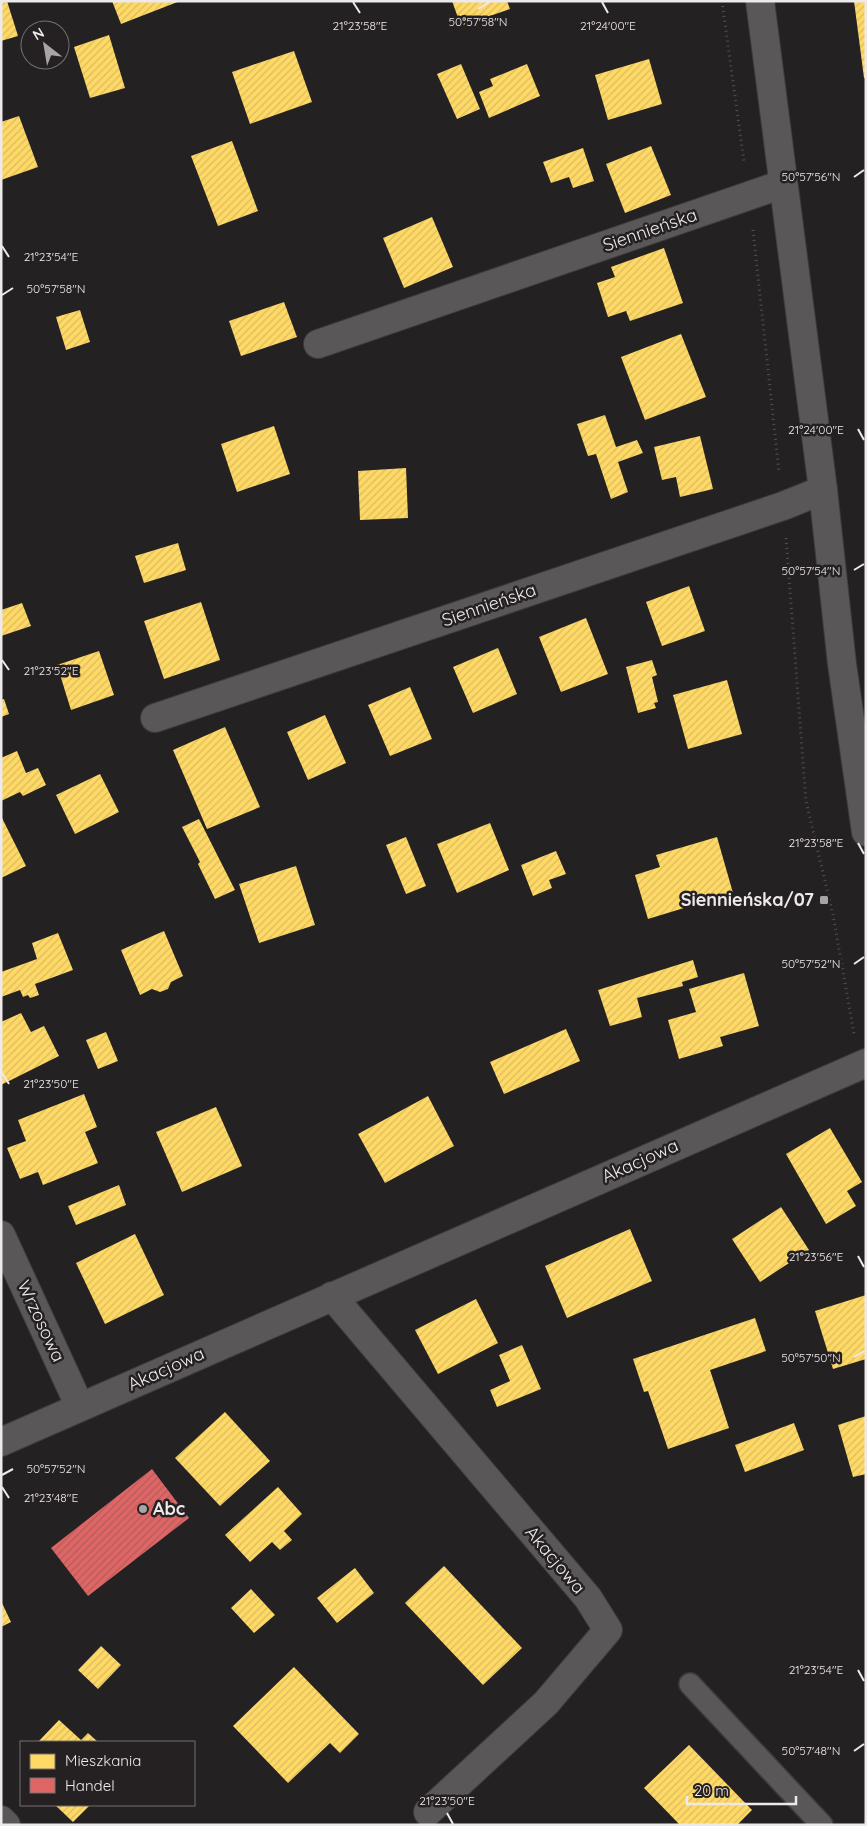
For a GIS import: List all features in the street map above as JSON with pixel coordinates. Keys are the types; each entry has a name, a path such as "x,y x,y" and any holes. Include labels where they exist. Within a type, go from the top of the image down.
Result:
{"street":[{"path":"760,1 823,490 842,664 866,832"},
{"name":"Siennieńska","path":"318,344 783,184"},
{"name":"Siennieńska","path":"155,718 783,506 823,490"},
{"name":"Akacjowa","path":"1,1442 863,1064"},
{"name":"Wrzosowa","path":"1,1236 80,1407"},
{"name":"Akacjowa","path":"332,1296 588,1598 608,1630 546,1703 428,1812"},
{"path":"1,1820 6,1825"}],"lane":[{"path":"690,1684 822,1825"}],"path":[{"path":"722,1 749,196 783,506 806,801 834,915 863,1064"}],"building: Mieszkania":[{"path":"1,1 7,1 18,36 1,41"},
{"path":"112,1 180,1 121,24"},
{"path":"452,1 507,1 510,9 461,26"},
{"path":"854,1 866,1 866,78 864,78"},
{"path":"109,35 125,88 90,98 74,47"},
{"path":"294,51 312,102 250,124 232,72"},
{"path":"649,59 662,104 608,120 595,75"},
{"path":"461,64 480,109 457,119 437,74"},
{"path":"527,64 540,96 489,118 479,92 493,86 490,79"},
{"path":"19,116 38,167 1,180 1,122"},
{"path":"232,141 258,211 218,226 191,156"},
{"path":"651,146 671,195 625,213 606,164"},
{"path":"583,148 594,181 573,188 569,177 551,183 543,162"},
{"path":"432,217 453,267 404,288 383,238"},
{"path":"664,248 683,303 630,321 626,311 608,317 597,283 615,277 611,267"},
{"path":"284,302 297,337 241,356 229,321"},
{"path":"80,310 90,342 66,350 56,317"},
{"path":"681,334 706,397 645,420 621,357"},
{"path":"605,415 616,447 637,440 643,453 618,462 628,492 611,499 596,454 588,456 577,424"},
{"path":"274,426 290,474 237,492 221,444"},
{"path":"700,436 713,489 680,497 676,477 662,480 654,447"},
{"path":"406,468 408,518 360,520 358,471"},
{"path":"178,543 186,570 144,583 135,556"},
{"path":"689,586 705,631 662,646 646,602"},
{"path":"201,602 220,660 164,679 144,621"},
{"path":"22,603 31,626 1,636 1,610"},
{"path":"586,618 608,674 561,692 539,637"},
{"path":"498,648 517,694 473,713 453,667"},
{"path":"99,651 114,695 71,710 57,665"},
{"path":"652,660 657,675 652,677 658,702 654,703 656,708 638,713 626,667"},
{"path":"727,680 742,734 688,749 673,695"},
{"path":"410,687 432,739 390,756 368,705"},
{"path":"4,699 9,714 1,717 1,700"},
{"path":"325,715 346,763 308,780 287,732"},
{"path":"225,727 260,807 207,829 173,750"},
{"path":"17,751 26,773 38,768 46,785 23,796 20,792 1,801 1,758"},
{"path":"100,774 119,812 75,834 56,795"},
{"path":"1,816 26,866 1,878"},
{"path":"199,819 235,890 215,899 198,864 200,862 182,827"},
{"path":"490,823 509,870 457,893 437,844"},
{"path":"406,837 426,886 406,894 386,845"},
{"path":"717,837 733,893 648,919 635,875 660,867 656,855"},
{"path":"556,851 566,874 549,880 552,888 533,896 521,865"},
{"path":"296,866 315,925 259,943 239,884"},
{"path":"164,931 183,976 171,982 168,989 160,992 152,989 140,995 121,950"},
{"path":"58,933 73,970 35,984 39,995 30,998 28,995 23,997 20,990 1,997 1,972 37,959 32,943"},
{"path":"693,960 698,977 682,982 683,986 637,998 642,1017 610,1026 598,990"},
{"path":"744,973 759,1026 720,1037 723,1046 679,1059 668,1020 696,1012 689,989"},
{"path":"21,1013 31,1032 44,1026 59,1056 1,1085 1,1022"},
{"path":"566,1029 580,1061 504,1094 490,1062"},
{"path":"106,1032 118,1061 98,1069 86,1040"},
{"path":"84,1094 97,1127 85,1132 98,1163 43,1185 38,1172 20,1179 7,1148 26,1141 18,1120"},
{"path":"428,1096 454,1146 385,1183 358,1134"},
{"path":"216,1107 242,1166 182,1192 156,1132"},
{"path":"830,1128 862,1182 847,1191 856,1206 826,1224 786,1154"},
{"path":"119,1185 126,1205 76,1225 68,1206"},
{"path":"781,1207 809,1250 760,1282 732,1239"},
{"path":"630,1229 652,1281 567,1318 545,1266"},
{"path":"135,1234 164,1295 105,1324 76,1263"},
{"path":"866,1295 866,1359 833,1369 815,1311"},
{"path":"476,1299 498,1343 438,1374 415,1330"},
{"path":"755,1318 766,1351 710,1370 729,1428 668,1449 648,1391 644,1392 633,1359"},
{"path":"522,1345 541,1389 497,1407 490,1390 510,1381 499,1355"},
{"path":"225,1412 270,1461 220,1506 175,1458"},
{"path":"866,1416 866,1474 853,1477 838,1425"},
{"path":"794,1423 804,1450 745,1472 735,1445"},
{"path":"278,1487 302,1514 284,1531 292,1540 280,1550 272,1542 250,1562 225,1535"},
{"path":"444,1566 522,1648 483,1685 405,1603"},
{"path":"355,1568 374,1593 337,1623 317,1598"},
{"path":"251,1589 275,1615 254,1633 231,1608"},
{"path":"1,1601 11,1622 1,1627"},
{"path":"101,1646 121,1665 98,1689 78,1670"},
{"path":"294,1667 359,1734 340,1753 330,1743 288,1783 233,1726"},
{"path":"59,1720 81,1740 88,1733 97,1741 39,1741"},
{"path":"689,1745 752,1810 737,1825 680,1825 644,1788"},
{"path":"56,1806 89,1806 73,1822"}],"building: Handel":[{"path":"152,1469 189,1518 88,1596 51,1548"}],"place":[{"name":"Siennieńska/07","path":"824,900"},
{"name":"Abc","path":"143,1509"}]}
